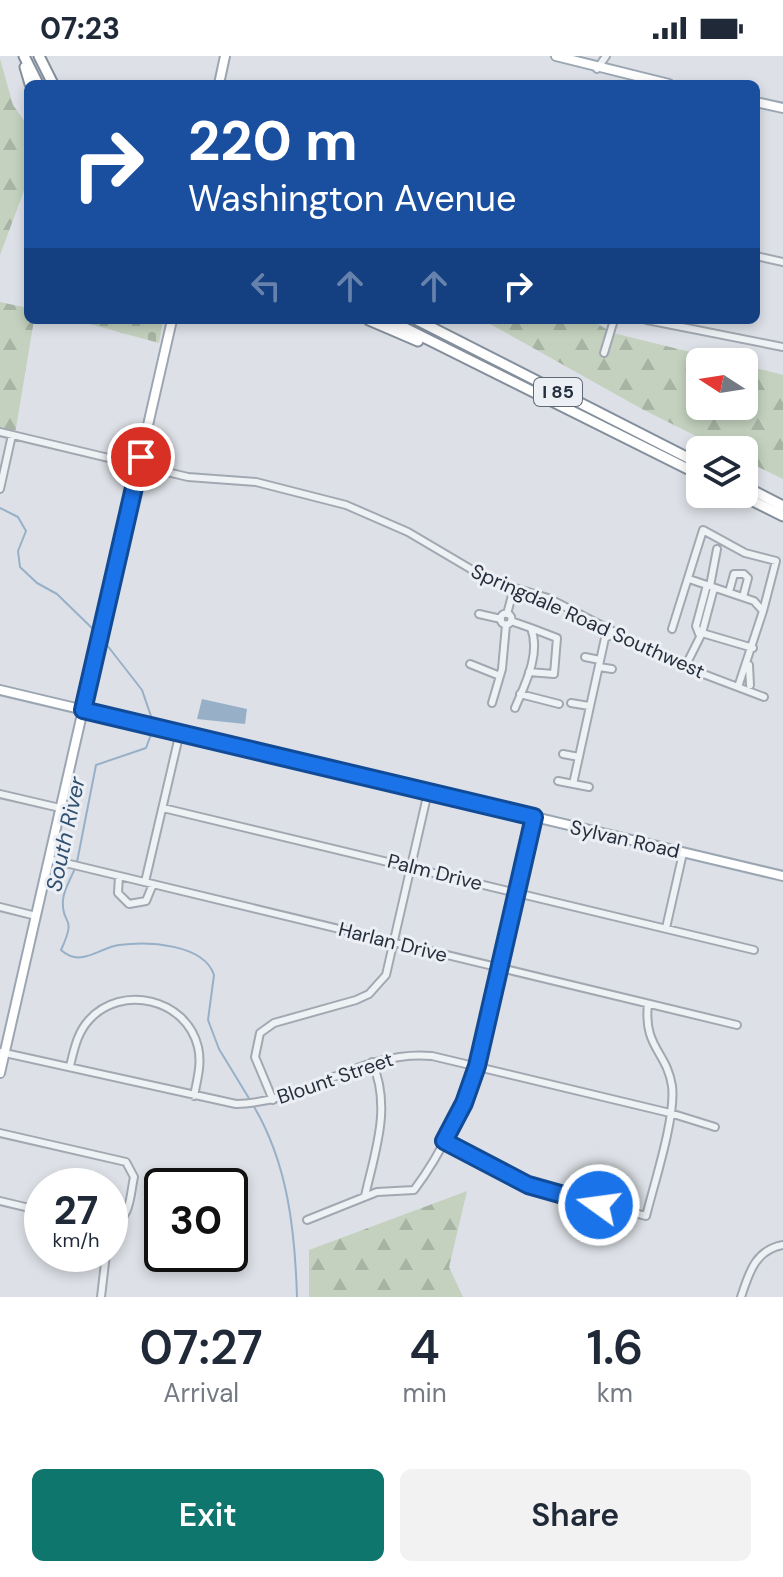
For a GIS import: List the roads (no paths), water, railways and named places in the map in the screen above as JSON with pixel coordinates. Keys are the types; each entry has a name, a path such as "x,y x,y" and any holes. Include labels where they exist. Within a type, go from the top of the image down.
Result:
{"highway":[{"path":"23,56 29,80"},
{"path":"23,56 36,80"},
{"path":"41,59 51,80"},
{"path":"41,59 57,80"},
{"path":"378,324 486,370"},
{"name":"I 85","path":"397,324 686,468"},
{"name":"I 85","path":"425,324 686,457"},
{"path":"758,493 783,506"},
{"path":"758,504 783,516"}],"main road":[{"path":"220,80 225,56"},
{"path":"556,56 597,69 650,80"},
{"path":"760,103 783,108"},
{"path":"0,1073 171,324"},
{"name":"Sylvan Road","path":"0,690 783,876"}],"street":[{"path":"597,69 606,56"},
{"path":"760,257 783,262"},
{"path":"604,353 613,324"},
{"path":"667,324 783,347"},
{"name":"Springdale Road Southwest","path":"0,432 140,463 188,477 256,482 302,491 346,505 408,532 491,581 548,598 612,633 685,667 764,697"},
{"path":"0,489 12,435"},
{"path":"672,629 705,530 745,553 776,561 749,662 738,687"},
{"path":"717,549 710,586 696,626 700,634 753,648"},
{"path":"729,592 734,574 744,574 748,578 743,597"},
{"path":"689,579 743,597 763,611"},
{"path":"492,703 500,676 506,620 514,588"},
{"path":"479,614 557,638 559,646 554,674 529,672"},
{"path":"515,708 534,650 531,628"},
{"path":"573,784 605,644 612,633"},
{"path":"685,667 700,634"},
{"path":"585,657 612,669"},
{"path":"749,662 750,685"},
{"path":"470,664 500,676"},
{"path":"520,694 559,704"},
{"path":"571,703 589,706"},
{"path":"145,882 180,732"},
{"path":"563,754 579,757"},
{"path":"558,781 589,787"},
{"path":"273,1100 255,1057 260,1033 274,1023 369,994 386,975 428,792"},
{"path":"0,794 60,808"},
{"name":"Palm Drive","path":"163,808 754,950"},
{"path":"307,1220 365,1196 389,1190 414,1190 444,1141 464,1103 477,1066 534,817"},
{"path":"666,928 683,853"},
{"name":"Harlan Drive","path":"49,859 737,1025"},
{"path":"119,876 118,893 129,904 146,901 153,884"},
{"path":"0,907 36,916"},
{"path":"70,1066 79,1034 97,1012 123,1000 153,1001 178,1014 195,1037 200,1063 194,1096"},
{"path":"444,1141 528,1185 646,1216 670,1113 672,1084 649,1036 648,1004"},
{"name":"Blount Street","path":"3,1052 236,1104 273,1100 372,1062 415,1054 477,1066 715,1127"},
{"path":"365,1196 383,1111 381,1086 372,1062"},
{"path":"0,1133 126,1162 134,1177 128,1204"},
{"path":"0,1201 24,1207"},
{"path":"741,1297 755,1261 767,1250 783,1245"},
{"path":"101,1297 104,1272"}],"water":[{"path":"202,699 247,709 245,724 197,719"}],"waterway":[{"name":"South River","path":"0,508 18,517 26,531 18,551 20,567 37,583 57,594 96,632"},
{"name":"South River","path":"103,640 142,690 153,722"},
{"name":"South River","path":"77,862 96,765 146,748 153,729"},
{"name":"South River","path":"75,868 64,896 64,914 69,925 61,950 68,955 83,957 119,945 145,944 174,947 199,957 214,975 208,1020 219,1049 250,1100"},
{"name":"South River","path":"253,1105 265,1127 282,1174 294,1247 297,1297"}]}
